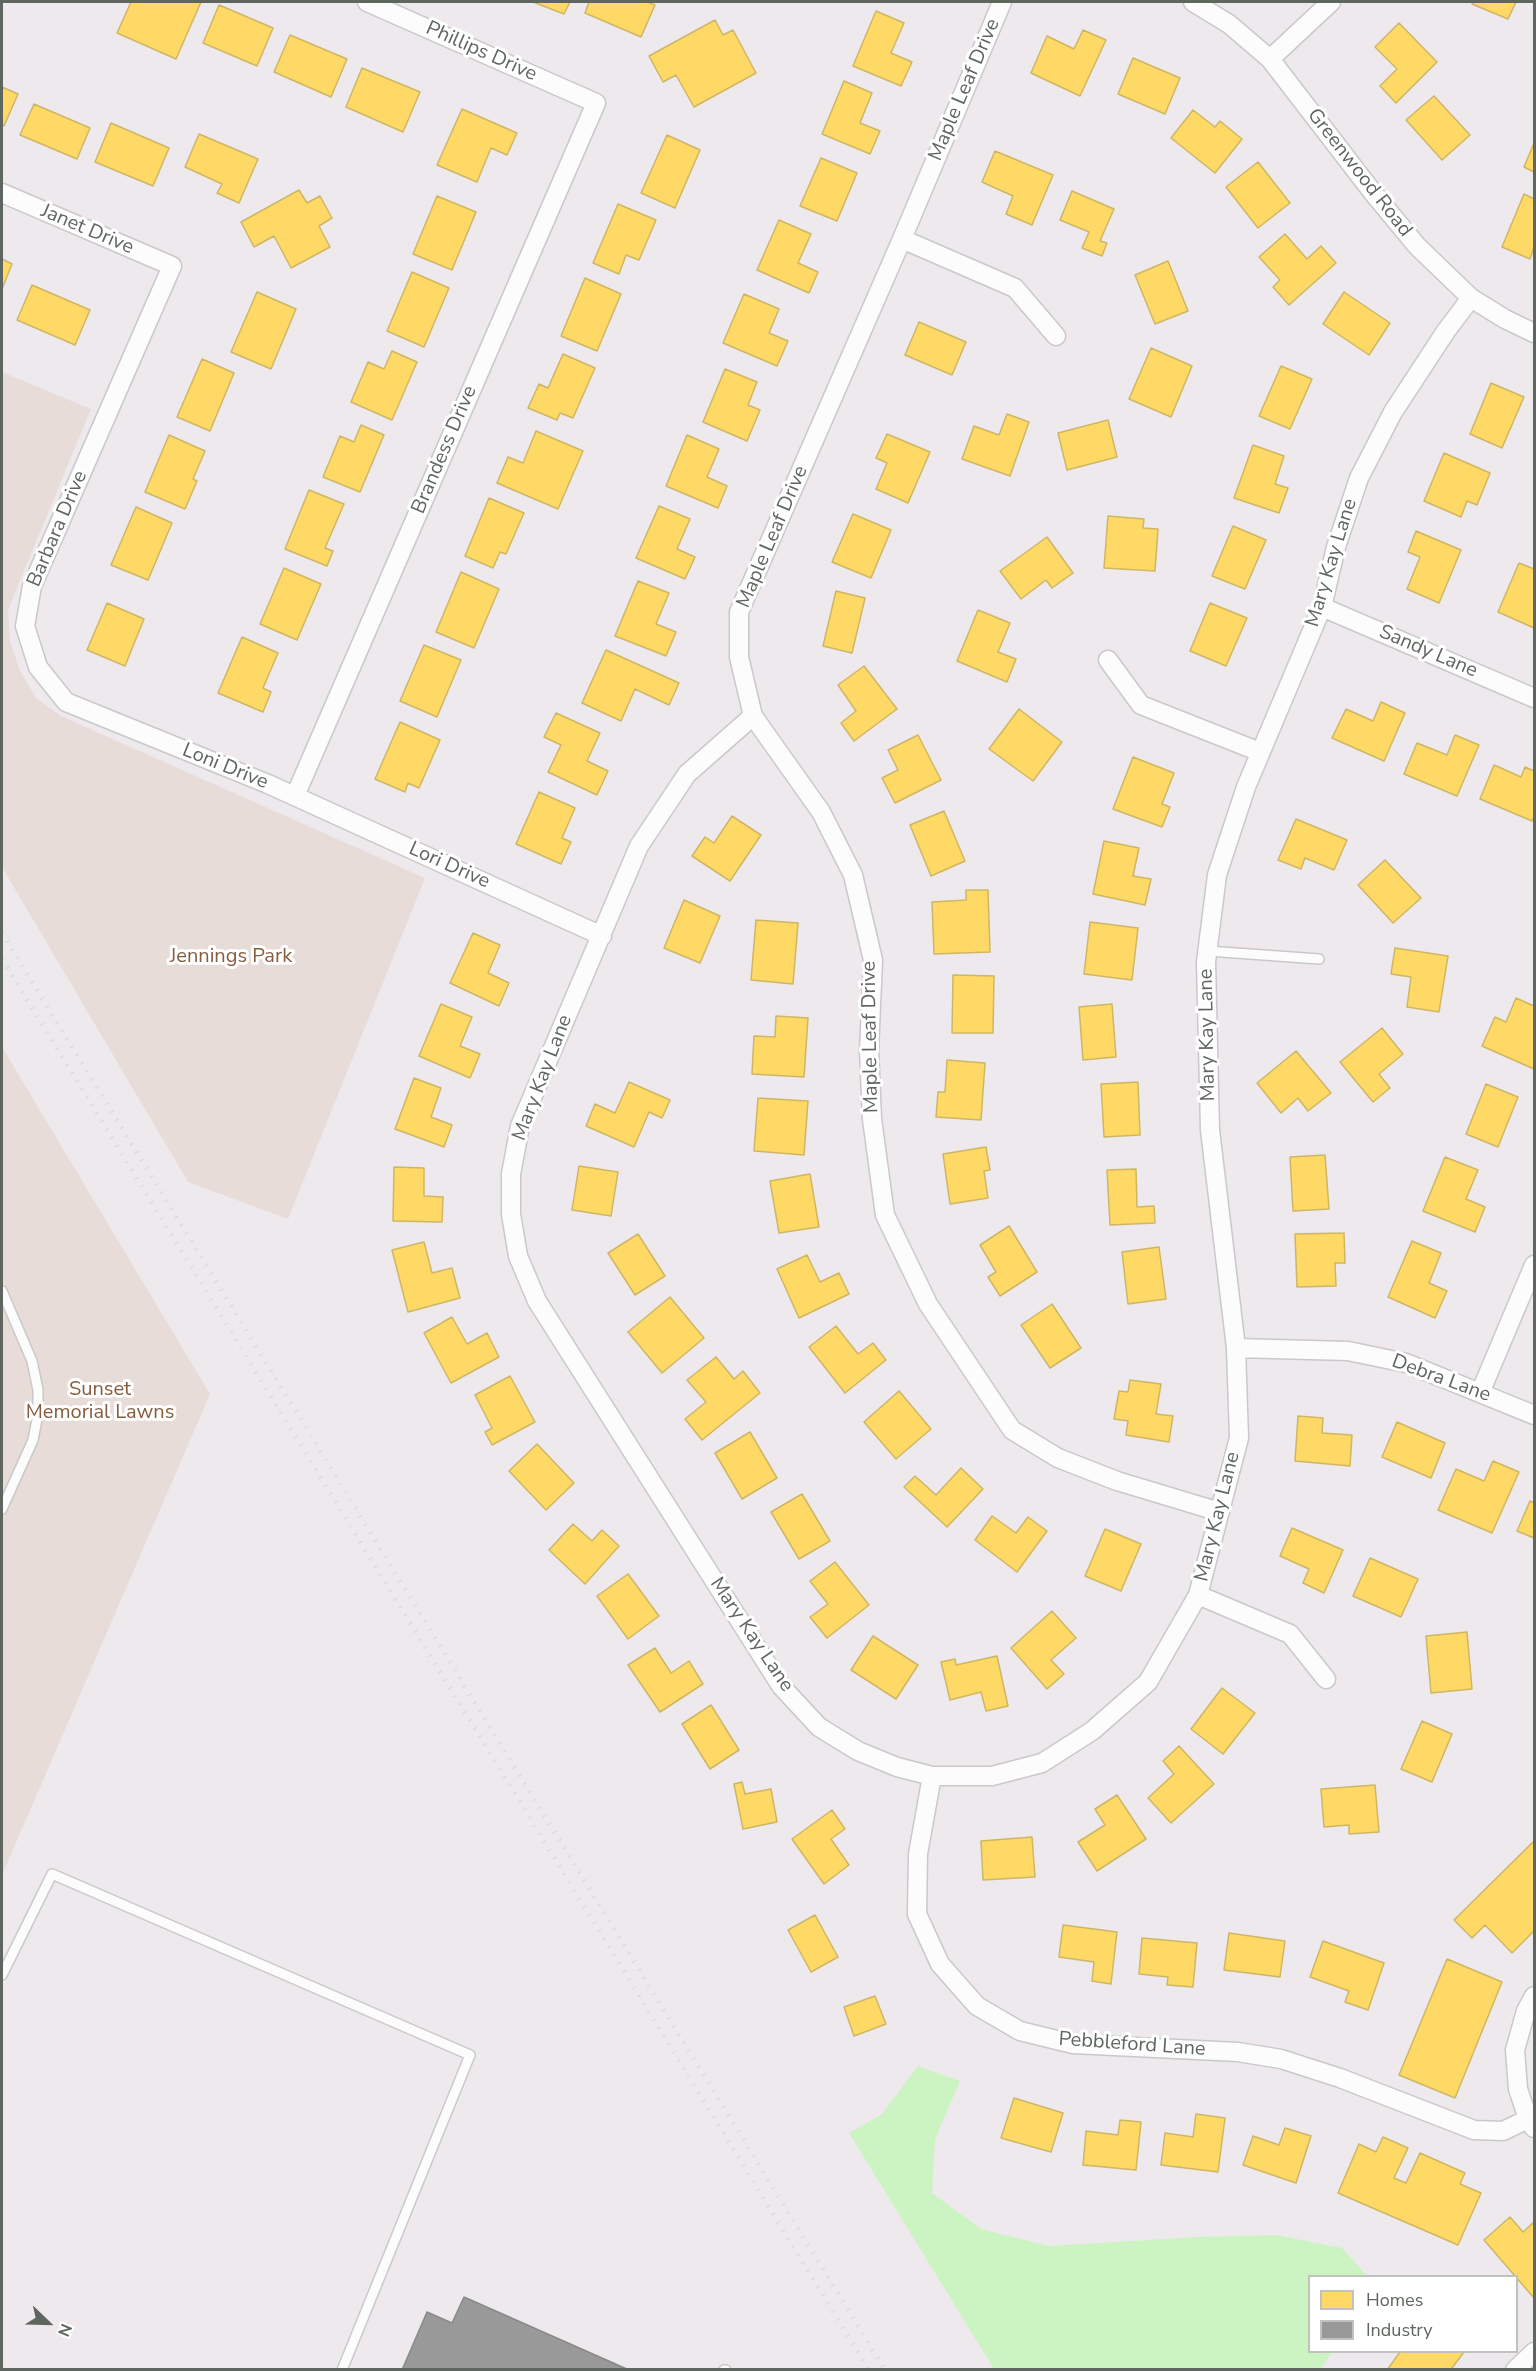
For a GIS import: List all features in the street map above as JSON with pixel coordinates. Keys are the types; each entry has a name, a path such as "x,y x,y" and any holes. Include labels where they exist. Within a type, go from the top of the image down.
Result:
{"street":[{"name":"Phillips Drive","path":"367,2 596,103"},
{"name":"Maple Leaf Drive","path":"1002,2 902,239 739,612 739,657 753,716 821,812 853,875 873,960 869,1051 872,1119 885,1215 928,1304 1012,1430 1058,1458 1107,1478 1220,1512"},
{"name":"Greenwood Road","path":"1193,2 1229,24 1270,59 1417,246 1471,298 1505,319 1534,333"},
{"path":"1270,59 1331,2"},
{"name":"Brandess Drive","path":"295,796 596,103"},
{"name":"Janet Drive","path":"2,194 172,266"},
{"path":"902,239 1015,288 1056,336"},
{"name":"Barbara Drive","path":"154,739 66,702 38,667 25,626 32,586 172,266"},
{"name":"Mary Kay Lane","path":"753,716 687,774 639,846 520,1126 511,1174 511,1214 518,1256 537,1301 781,1686 819,1727 858,1751 897,1767 932,1776 992,1776 1042,1764 1092,1731 1148,1682 1198,1595 1239,1438 1236,1348 1210,1130 1208,951 1217,875 1260,752 1322,607 1336,547 1359,478 1393,412 1446,331 1471,298"},
{"name":"Sandy Lane","path":"1322,607 1534,698"},
{"path":"1108,660 1141,705 1260,752"},
{"name":"Loni Drive","path":"154,739 295,796"},
{"name":"Lori Drive","path":"295,796 602,936"},
{"path":"1480,1393 1534,1265"},
{"name":"Debra Lane","path":"1236,1348 1348,1351 1406,1364 1534,1415"},
{"path":"1198,1595 1290,1634 1326,1679"},
{"name":"Pebbleford Lane","path":"932,1776 918,1854 917,1914 940,1964 977,2006 1020,2031 1073,2044 1238,2052 1281,2059 1340,2078 1474,2130 1503,2131 1531,2124"},
{"path":"1531,2124 1526,2088 1515,2050 1526,2011 1534,1996"},
{"path":"1515,2370 1534,2352"}],"lane":[{"name":"Mary Kay Lane","path":"1208,951 1319,959"},
{"path":"2,1291 32,1360 38,1390 38,1414 33,1440 2,1509"},
{"path":"2,1975 52,1874 470,2055 342,2370"}],"green space":[{"name":"Jennings Park","path":"2,372 91,409 8,610 10,641 20,671 36,698 61,716 425,878 288,1219 188,1182 2,867"},
{"name":"Sunset Memorial Lawns","path":"2,1047 210,1394 2,1875"}],"shaded area":[{"path":"918,2066 960,2081 935,2139 932,2193 981,2229 1049,2246 1197,2237 1276,2235 1342,2248 1366,2275 1308,2275 1308,2353 1331,2353 1321,2369 994,2369 849,2133 882,2114"}],"building: Homes":[{"path":"131,2 201,2 176,59 117,33"},
{"path":"533,2 570,2 564,14"},
{"path":"589,2 647,2 655,5 641,37 585,13"},
{"path":"1474,2 1516,2 1508,19 1472,4"},
{"path":"219,5 273,28 257,66 203,43"},
{"path":"876,11 904,23 891,53 912,62 901,86 853,66"},
{"path":"715,20 723,35 733,30 756,73 694,107 676,75 663,82 649,56"},
{"path":"1399,23 1437,62 1396,103 1380,86 1397,69 1375,47"},
{"path":"1083,30 1106,40 1080,96 1031,73 1047,36 1074,49"},
{"path":"290,35 347,59 331,97 274,72"},
{"path":"1133,58 1180,78 1165,114 1118,94"},
{"path":"362,68 420,92 403,132 346,107"},
{"path":"844,81 872,93 860,123 880,131 870,154 822,134"},
{"path":"2,87 18,94 4,126 2,125"},
{"path":"1434,96 1470,135 1442,160 1406,120"},
{"path":"34,104 90,128 77,159 20,135"},
{"path":"462,109 517,133 507,155 491,148 477,182 437,165"},
{"path":"1193,110 1215,127 1220,121 1242,139 1215,173 1171,138"},
{"path":"111,123 169,148 153,186 95,162"},
{"path":"199,134 258,159 239,203 217,193 222,184 185,167"},
{"path":"667,135 700,150 675,208 641,193"},
{"path":"1534,143 1534,172 1524,167"},
{"path":"995,151 1053,175 1032,225 1006,214 1013,196 982,182"},
{"path":"821,158 857,173 837,221 800,206"},
{"path":"1258,162 1290,203 1258,228 1226,187"},
{"path":"299,190 307,203 320,196 332,218 319,226 330,247 291,268 274,236 254,247 241,222"},
{"path":"1072,191 1114,209 1100,241 1107,243 1102,256 1082,248 1089,232 1060,220"},
{"path":"1524,194 1534,199 1534,247 1530,259 1502,247"},
{"path":"437,196 476,212 452,270 413,254"},
{"path":"618,204 656,220 639,260 626,255 619,274 593,263"},
{"path":"779,220 811,234 798,263 818,272 809,293 757,270"},
{"path":"1285,234 1307,259 1321,246 1336,263 1289,305 1273,287 1280,280 1259,257"},
{"path":"2,259 12,264 2,289"},
{"path":"1168,261 1188,311 1155,324 1135,275"},
{"path":"412,272 449,288 424,347 387,331"},
{"path":"585,278 621,294 597,351 561,336"},
{"path":"32,285 90,310 75,345 17,320"},
{"path":"257,292 296,309 271,369 231,352"},
{"path":"1344,292 1390,323 1369,355 1323,324"},
{"path":"744,294 779,309 769,333 788,341 777,366 723,343"},
{"path":"919,322 966,342 952,375 905,355"},
{"path":"1151,348 1192,366 1171,417 1129,399"},
{"path":"392,351 417,362 392,420 351,402 368,362 384,369"},
{"path":"563,354 595,368 573,418 560,413 557,420 528,408 539,384 548,388"},
{"path":"202,359 234,373 210,431 177,417"},
{"path":"1281,366 1312,379 1290,429 1259,416"},
{"path":"725,369 757,382 748,405 760,410 747,441 703,422"},
{"path":"1491,383 1524,397 1502,448 1470,434"},
{"path":"1007,414 1029,422 1010,476 962,459 974,426 999,435"},
{"path":"1108,420 1117,457 1067,470 1058,433"},
{"path":"361,425 384,435 360,492 323,477 340,436 354,442"},
{"path":"536,431 583,451 558,509 497,483 508,457 523,463"},
{"path":"887,434 930,452 908,503 876,489 887,463 876,458"},
{"path":"169,435 205,451 193,479 197,481 185,509 145,492"},
{"path":"687,435 719,449 707,477 727,486 718,508 666,486"},
{"path":"1253,445 1284,456 1275,484 1288,488 1279,513 1234,498"},
{"path":"1444,453 1490,473 1477,505 1467,501 1461,517 1424,501"},
{"path":"309,490 344,504 325,548 333,551 327,566 285,549"},
{"path":"489,498 524,513 506,554 500,552 493,568 465,556"},
{"path":"659,506 690,519 677,549 695,557 685,579 636,558"},
{"path":"136,507 172,523 148,580 111,565"},
{"path":"853,514 891,530 871,578 832,562"},
{"path":"1108,516 1144,519 1143,528 1158,529 1155,571 1104,568"},
{"path":"1233,526 1266,540 1245,589 1212,576"},
{"path":"1416,531 1461,550 1439,603 1407,589 1420,557 1408,552"},
{"path":"1047,537 1073,573 1052,588 1046,580 1021,599 1000,571"},
{"path":"1519,563 1534,569 1534,628 1498,612"},
{"path":"284,568 321,584 297,640 260,624"},
{"path":"461,572 499,589 474,648 436,632"},
{"path":"638,581 669,593 656,624 676,632 666,656 615,636"},
{"path":"836,591 865,598 852,653 823,646"},
{"path":"107,603 144,619 125,666 87,650"},
{"path":"1210,603 1247,618 1226,666 1190,651"},
{"path":"978,610 1010,623 998,652 1016,659 1007,682 957,661"},
{"path":"242,637 278,653 263,688 271,692 263,712 218,693"},
{"path":"424,645 461,660 437,717 400,701"},
{"path":"606,650 679,683 669,705 635,689 621,721 582,703"},
{"path":"864,666 897,709 854,741 841,723 856,711 838,685"},
{"path":"1381,702 1405,713 1384,761 1332,738 1346,709 1373,721"},
{"path":"1019,709 1062,742 1033,781 989,749"},
{"path":"556,713 600,733 587,761 608,771 597,795 548,772 561,745 544,737"},
{"path":"400,722 440,740 419,788 408,783 405,792 375,779"},
{"path":"918,735 941,780 895,803 882,778 898,770 888,750"},
{"path":"1455,735 1479,745 1457,796 1404,774 1417,743 1447,755"},
{"path":"1133,757 1174,773 1162,804 1170,807 1162,827 1113,809"},
{"path":"1494,765 1521,777 1525,767 1534,771 1532,821 1480,799"},
{"path":"539,792 575,808 562,838 571,842 561,864 516,844"},
{"path":"944,811 965,861 931,876 910,825"},
{"path":"732,816 761,835 730,881 692,856 705,837 714,843"},
{"path":"1296,819 1347,840 1334,870 1305,858 1301,869 1278,860"},
{"path":"1104,841 1139,848 1133,876 1151,879 1145,905 1093,894"},
{"path":"1385,860 1421,898 1393,923 1358,885"},
{"path":"966,890 988,890 990,952 934,954 932,902 966,900"},
{"path":"684,900 720,916 700,963 664,948"},
{"path":"756,920 798,923 793,984 751,980"},
{"path":"1090,922 1138,928 1132,980 1084,974"},
{"path":"473,933 500,945 488,973 509,983 499,1006 450,983"},
{"path":"1395,948 1448,956 1439,1012 1407,1007 1411,977 1391,974"},
{"path":"953,975 994,976 993,1033 952,1033"},
{"path":"1516,998 1534,1006 1534,1069 1482,1046 1495,1017 1506,1022"},
{"path":"441,1004 472,1017 460,1046 480,1054 470,1078 419,1056"},
{"path":"1112,1004 1116,1057 1083,1060 1079,1007"},
{"path":"776,1016 808,1018 804,1077 752,1074 754,1036 775,1037"},
{"path":"1382,1028 1403,1054 1379,1074 1390,1088 1373,1102 1340,1062"},
{"path":"1296,1051 1331,1093 1308,1111 1298,1098 1281,1113 1257,1083"},
{"path":"947,1060 985,1063 981,1120 936,1117 938,1092 945,1092"},
{"path":"414,1078 441,1088 431,1117 452,1125 444,1147 395,1129"},
{"path":"629,1082 670,1100 662,1118 649,1112 634,1147 586,1126 595,1104 615,1113"},
{"path":"1138,1082 1140,1135 1104,1137 1101,1084"},
{"path":"1486,1084 1518,1097 1498,1147 1466,1134"},
{"path":"758,1098 808,1101 804,1155 754,1151"},
{"path":"986,1147 990,1170 984,1171 988,1198 950,1204 943,1154"},
{"path":"1325,1155 1329,1209 1293,1211 1290,1157"},
{"path":"1445,1157 1478,1170 1466,1199 1485,1207 1475,1232 1423,1211"},
{"path":"579,1166 618,1172 611,1216 572,1210"},
{"path":"394,1167 424,1168 424,1196 443,1197 442,1222 393,1221"},
{"path":"1136,1169 1137,1207 1154,1206 1155,1223 1110,1225 1107,1170"},
{"path":"810,1174 819,1227 779,1233 770,1181"},
{"path":"1009,1226 1037,1272 1000,1296 988,1277 996,1272 980,1245"},
{"path":"1344,1233 1345,1263 1335,1263 1336,1286 1297,1287 1295,1234"},
{"path":"638,1234 665,1276 635,1295 608,1253"},
{"path":"1412,1241 1441,1253 1429,1283 1447,1291 1435,1318 1388,1297"},
{"path":"424,1242 432,1273 452,1268 460,1298 408,1312 392,1250"},
{"path":"1159,1247 1166,1299 1128,1304 1122,1252"},
{"path":"807,1255 820,1282 839,1273 849,1294 799,1318 777,1269"},
{"path":"670,1297 704,1338 662,1373 628,1332"},
{"path":"1052,1304 1081,1348 1050,1368 1021,1325"},
{"path":"452,1317 467,1344 487,1333 499,1357 451,1383 424,1333"},
{"path":"836,1326 858,1354 873,1343 886,1360 845,1393 809,1347"},
{"path":"716,1357 734,1379 743,1371 760,1393 702,1440 685,1419 706,1402 687,1380"},
{"path":"510,1376 535,1422 492,1445 485,1432 492,1428 475,1395"},
{"path":"1130,1380 1161,1384 1156,1414 1173,1416 1169,1442 1126,1435 1128,1421 1114,1419 1119,1391 1128,1392"},
{"path":"899,1391 931,1429 896,1459 864,1422"},
{"path":"1298,1416 1323,1418 1322,1433 1352,1435 1350,1466 1295,1461"},
{"path":"1397,1422 1445,1443 1431,1478 1382,1457"},
{"path":"750,1432 777,1478 742,1499 715,1453"},
{"path":"537,1444 574,1483 546,1510 509,1471"},
{"path":"1493,1461 1519,1472 1492,1533 1438,1510 1456,1469 1484,1481"},
{"path":"961,1468 983,1489 947,1527 904,1487 915,1476 936,1495"},
{"path":"802,1494 830,1541 799,1559 771,1512"},
{"path":"1530,1501 1534,1503 1534,1538 1517,1531"},
{"path":"992,1516 1016,1533 1028,1517 1047,1531 1017,1572 975,1540"},
{"path":"573,1524 592,1541 602,1530 619,1546 585,1584 549,1550"},
{"path":"1292,1528 1343,1550 1324,1593 1303,1583 1309,1569 1280,1556"},
{"path":"1105,1529 1141,1544 1121,1591 1085,1576"},
{"path":"1370,1558 1418,1579 1401,1617 1353,1596"},
{"path":"835,1562 869,1605 827,1638 810,1617 828,1604 810,1581"},
{"path":"628,1574 659,1616 628,1639 597,1596"},
{"path":"1052,1611 1076,1638 1051,1660 1064,1674 1047,1689 1011,1648"},
{"path":"1467,1632 1472,1689 1431,1693 1426,1636"},
{"path":"873,1636 918,1665 896,1699 851,1670"},
{"path":"655,1648 671,1673 689,1661 703,1684 660,1712 628,1665"},
{"path":"997,1656 1008,1706 986,1711 981,1692 950,1700 941,1662 955,1659 956,1665"},
{"path":"1222,1688 1255,1713 1223,1754 1191,1729"},
{"path":"711,1705 739,1750 710,1769 682,1724"},
{"path":"1422,1721 1452,1734 1432,1782 1401,1769"},
{"path":"1179,1746 1214,1784 1171,1823 1148,1798 1174,1774 1163,1761"},
{"path":"742,1782 745,1794 771,1789 777,1822 743,1829 734,1784"},
{"path":"1375,1785 1379,1832 1349,1834 1349,1825 1324,1827 1321,1789"},
{"path":"1117,1795 1146,1839 1097,1871 1078,1842 1105,1825 1095,1809"},
{"path":"832,1810 845,1829 831,1839 849,1865 824,1884 792,1839"},
{"path":"1032,1837 1035,1877 983,1880 981,1841"},
{"path":"1534,1841 1534,1931 1512,1953 1485,1925 1472,1938 1454,1920"},
{"path":"815,1915 838,1957 811,1972 788,1930"},
{"path":"1063,1925 1117,1932 1111,1984 1092,1981 1094,1962 1059,1957"},
{"path":"1229,1933 1285,1941 1280,1977 1224,1970"},
{"path":"1142,1938 1197,1943 1193,1987 1167,1985 1168,1977 1139,1974"},
{"path":"1323,1941 1384,1963 1368,2010 1345,2002 1349,1991 1310,1977"},
{"path":"1447,1959 1502,1982 1455,2098 1399,2075"},
{"path":"875,1996 886,2024 854,2036 844,2007"},
{"path":"1014,2098 1063,2113 1051,2152 1001,2138"},
{"path":"1196,2114 1225,2118 1218,2172 1161,2165 1165,2133 1193,2137"},
{"path":"1120,2120 1141,2122 1136,2170 1083,2165 1086,2131 1118,2135"},
{"path":"1285,2128 1311,2136 1296,2183 1243,2165 1253,2136 1279,2145"},
{"path":"1383,2137 1408,2148 1394,2178 1406,2183 1420,2153 1465,2173 1460,2184 1481,2193 1458,2245 1338,2193 1359,2144 1376,2152"},
{"path":"1510,2217 1523,2232 1534,2222 1534,2298 1518,2279 1518,2275 1514,2275 1484,2240"},
{"path":"1399,2353 1463,2353 1452,2368 1454,2370 1387,2370"}],"building: Industry":[{"path":"464,2297 629,2370 402,2370 427,2312 452,2323"}],"railway":[{"path":"2,933 885,2370"},
{"path":"2,959 869,2370"}]}
